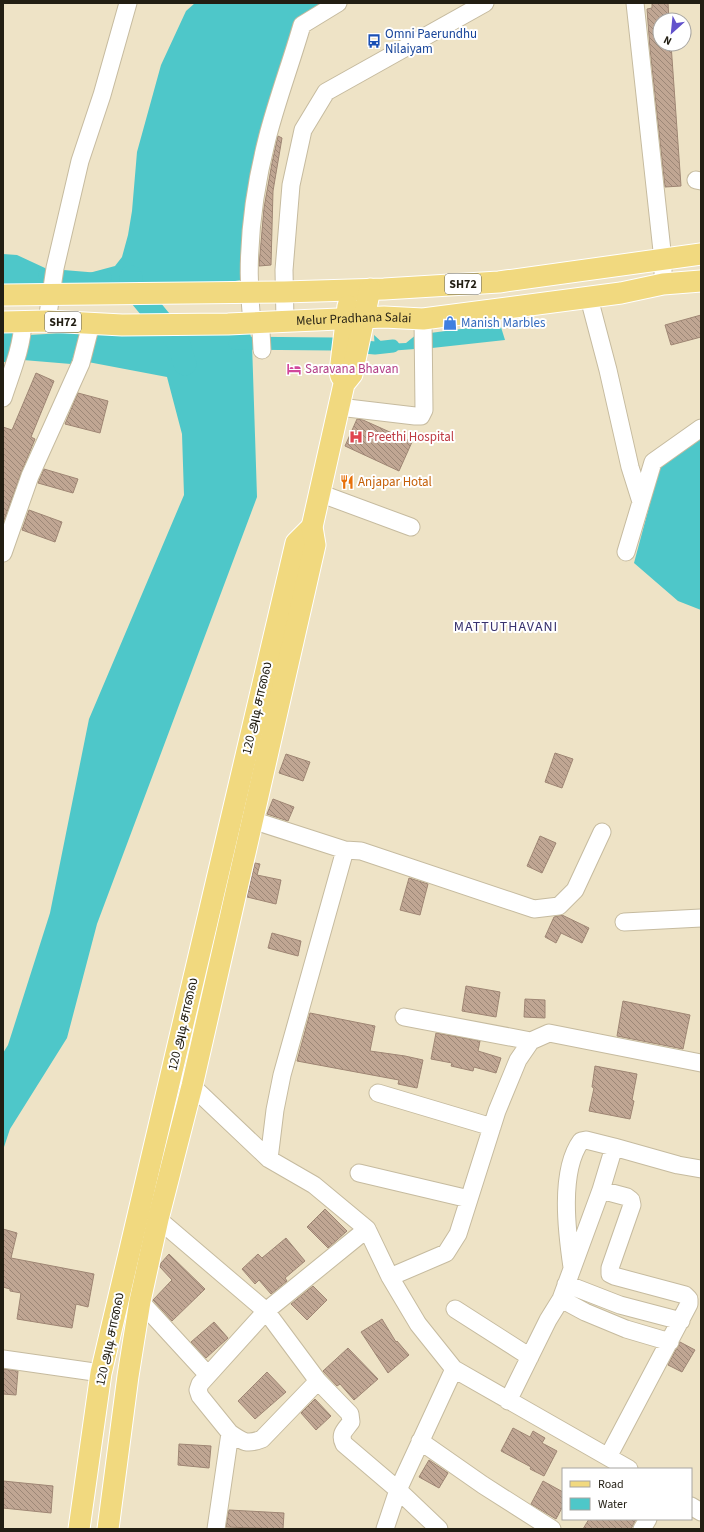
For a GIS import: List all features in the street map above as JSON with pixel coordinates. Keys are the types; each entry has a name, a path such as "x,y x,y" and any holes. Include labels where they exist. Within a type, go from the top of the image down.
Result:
{"main road":[{"name":"SH72","path":"3,295 52,291 111,294 249,293 360,290 500,282 701,254"},
{"name":"Melur Pradhana Salai","path":"16,325 48,321 91,328 122,325 257,325 285,321 384,317 423,333 589,298 621,294 663,284 701,281"},
{"name":"120 அடி சாலை","path":"108,1529 128,1376 140,1301 158,1219 192,1086 315,545 312,527 319,493 344,384 352,374 350,349 360,290"},
{"name":"120 அடி சாலை","path":"79,1529 101,1373 296,543 312,527"}],"street":[{"path":"48,321 55,268 80,162 102,95 128,3"},
{"path":"262,350 249,293 252,218 267,139 302,25 338,3"},
{"path":"285,321 284,292 291,185 303,130 326,92 485,3"},
{"path":"635,3 663,260 663,284"},
{"path":"589,298 608,370 630,467 641,502"},
{"path":"3,398 14,366 16,325"},
{"path":"3,553 30,476 80,363 91,328"},
{"path":"339,407 421,416 424,410 423,333"},
{"path":"626,552 654,462 701,428"},
{"path":"319,493 411,527"},
{"path":"252,820 345,850 361,851 534,908 559,906 575,890 602,832"},
{"path":"269,1159 275,1110 282,1075 345,850"},
{"path":"624,922 701,918"},
{"path":"404,1018 531,1041"},
{"path":"390,1276 446,1253 458,1234 492,1127 518,1060 531,1041 549,1033 701,1063"},
{"path":"171,1073 192,1086 269,1159 314,1185 367,1229 390,1276 418,1324 454,1369 627,1468"},
{"path":"378,1093 492,1127"},
{"path":"670,1342 626,1329 585,1312 566,1284 566,1214 570,1167 576,1148 580,1141 586,1140 678,1165 701,1169"},
{"path":"508,1401 566,1284 601,1190 614,1147"},
{"path":"359,1173 469,1199"},
{"path":"601,1190 627,1197 631,1200 632,1205 610,1268 610,1274 685,1295 689,1299 689,1304 670,1342 608,1457"},
{"path":"158,1219 266,1311 318,1381 350,1414 351,1422 342,1433 341,1438 344,1444 398,1490 439,1529"},
{"path":"318,1381 262,1439 253,1442 243,1442 230,1433 200,1396 198,1390 200,1384 266,1311 367,1229"},
{"path":"566,1284 620,1305 680,1321"},
{"path":"140,1301 208,1375"},
{"path":"455,1309 530,1357"},
{"path":"3,1359 101,1373"},
{"path":"385,1529 398,1490 454,1369"},
{"path":"216,1529 230,1433"},
{"path":"420,1440 484,1485 552,1529"},
{"path":"692,1507 701,1512"},
{"path":"642,1529 647,1520"}],"water":[{"path":"195,3 324,3 301,16 242,280 185,286 89,283 89,273 115,266 122,257 132,211 137,152 161,65 186,11"},
{"path":"3,254 17,255 45,268 45,286 3,284"},
{"path":"500,324 505,340 432,348 430,333"},
{"path":"3,332 15,332 8,362 3,362"},
{"path":"81,332 71,364 23,360 29,335"},
{"path":"250,332 252,343 257,497 97,924 67,1038 10,1129 3,1150 3,1053 8,1045 50,913 89,719 184,495 182,434 167,377 88,362 94,333 172,335"},
{"path":"417,334 417,344 415,349 375,352 374,335 384,344 406,343"},
{"path":"701,438 701,610 678,601 634,563 660,466"}],"building":[{"path":"652,3 668,3 669,12 652,12 652,52 672,52 681,186 665,187 647,9 652,8"},
{"path":"278,136 282,138 273,191 271,265 259,266 264,208"},
{"path":"701,315 701,337 671,345 665,325"},
{"path":"36,373 54,381 31,437 35,439 3,523 3,427 12,430"},
{"path":"78,393 108,401 100,433 65,424"},
{"path":"357,419 363,420 412,442 399,471 345,446"},
{"path":"44,469 78,479 73,493 38,483"},
{"path":"29,510 62,522 55,542 22,530"},
{"path":"555,753 573,759 562,788 545,782"},
{"path":"286,754 310,762 303,781 279,773"},
{"path":"273,799 294,807 288,821 267,814"},
{"path":"540,836 556,843 542,873 527,866"},
{"path":"255,863 260,864 257,875 281,880 276,904 247,897"},
{"path":"409,878 428,884 420,915 400,910"},
{"path":"562,915 589,928 582,943 561,933 556,943 545,937 554,917"},
{"path":"272,933 301,941 298,956 268,948"},
{"path":"466,986 500,992 496,1017 462,1011"},
{"path":"525,999 545,1000 545,1018 524,1017"},
{"path":"623,1001 690,1015 683,1049 617,1036"},
{"path":"310,1013 375,1026 370,1051 423,1060 417,1088 398,1084 399,1080 297,1061"},
{"path":"436,1033 480,1041 478,1051 501,1058 496,1073 474,1067 473,1071 451,1066 452,1063 431,1059"},
{"path":"595,1066 637,1074 630,1119 589,1111 594,1088 592,1087"},
{"path":"325,1209 347,1231 328,1248 307,1227"},
{"path":"3,1229 17,1233 11,1258 94,1274 88,1307 76,1304 72,1328 17,1319 21,1293 10,1291 10,1289 3,1287"},
{"path":"286,1238 305,1261 285,1278 287,1281 271,1294 259,1280 255,1284 242,1269 258,1254 262,1258"},
{"path":"169,1254 205,1289 172,1321 153,1300 172,1280 160,1267 161,1263"},
{"path":"313,1286 327,1300 307,1320 291,1304"},
{"path":"382,1319 396,1342 397,1341 409,1355 388,1373 361,1332"},
{"path":"214,1322 228,1338 206,1358 191,1342"},
{"path":"680,1342 695,1350 682,1372 668,1365"},
{"path":"348,1348 378,1379 354,1400 340,1384 337,1386 323,1371"},
{"path":"3,1369 18,1371 16,1395 3,1394"},
{"path":"267,1372 286,1392 255,1419 238,1401"},
{"path":"315,1399 331,1416 316,1430 301,1413"},
{"path":"513,1428 530,1437 533,1431 545,1438 542,1443 557,1451 544,1476 530,1469 531,1467 501,1451"},
{"path":"179,1444 211,1446 209,1468 178,1465"},
{"path":"429,1460 448,1473 439,1488 419,1477"},
{"path":"3,1481 53,1486 51,1513 3,1508"},
{"path":"543,1481 562,1491 562,1508 556,1519 531,1504"},
{"path":"229,1510 284,1513 283,1529 226,1527"},
{"path":"588,1520 636,1520 631,1529 583,1529"}],"waterway":[{"path":"45,275 93,279 105,277"},
{"path":"131,277 132,286 178,342 185,364"},
{"path":"235,343 333,344 375,348 393,346"}],"place":[{"name":"Omni Paerundhu Nilaiyam","path":"374,41"},
{"name":"Manish Marbles","path":"450,323"},
{"name":"Saravana Bhavan","path":"294,369"},
{"name":"Preethi Hospital","path":"356,437"},
{"name":"Anjapar Hotal","path":"347,482"}],"district":[{"name":"MATTUTHAVANI","path":"506,627"}]}
